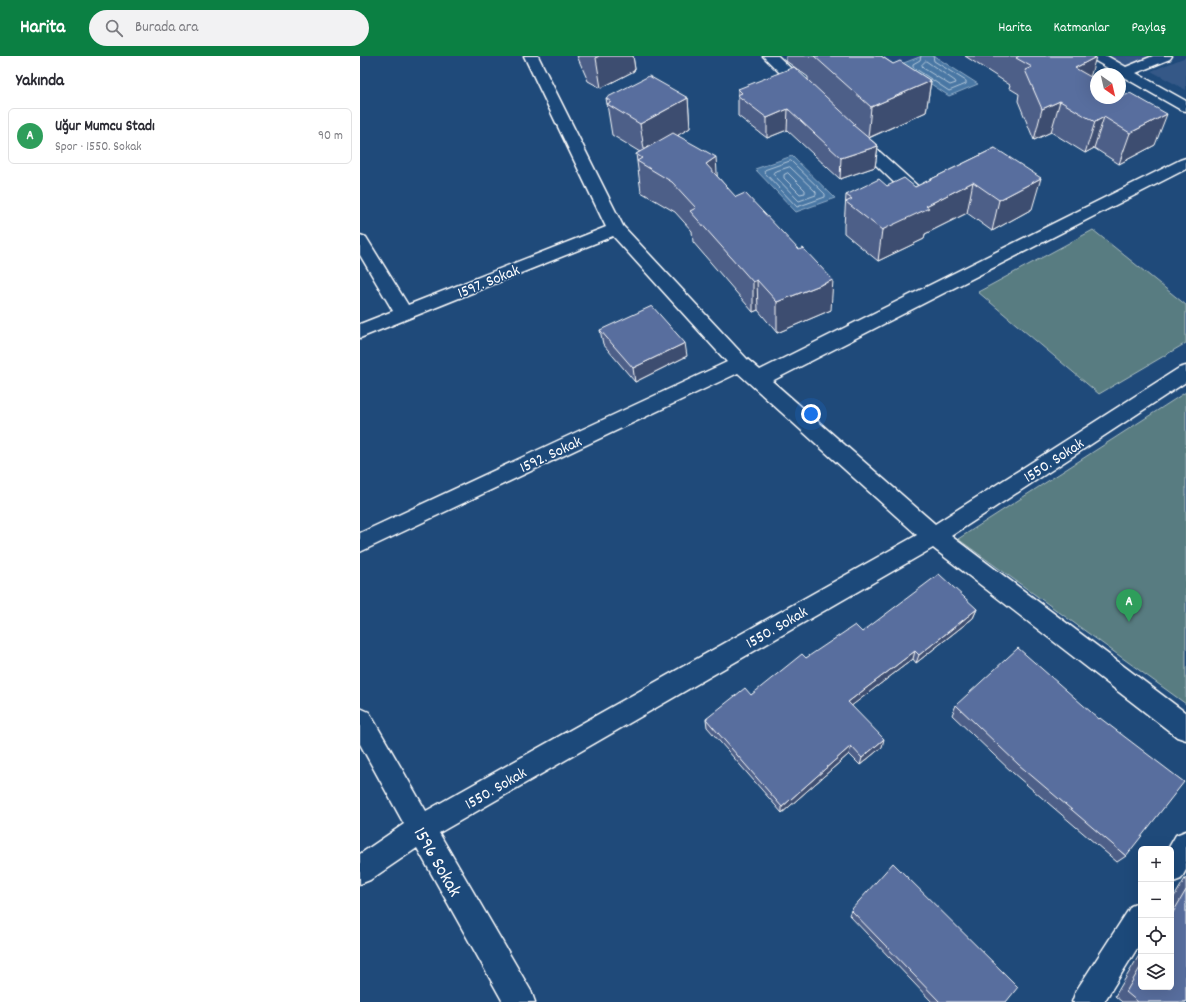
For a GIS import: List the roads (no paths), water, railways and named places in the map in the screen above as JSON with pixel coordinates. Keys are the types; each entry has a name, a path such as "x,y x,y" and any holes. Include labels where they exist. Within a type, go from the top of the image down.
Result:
{"street":[{"path":"531,56 616,230 740,364 756,380 934,536 1186,728"},
{"path":"770,56 814,98"},
{"path":"1097,56 1118,68"},
{"path":"1126,72 1165,56"},
{"path":"1126,73 1186,107"},
{"path":"842,124 915,193"},
{"path":"756,380 1186,163"},
{"name":"1597. Sokak","path":"360,331 616,230"},
{"path":"360,241 404,314"},
{"name":"1592. Sokak","path":"360,543 740,364"},
{"name":"1550. Sokak","path":"360,870 421,830 934,536 1186,373"},
{"name":"1596 Sokak","path":"360,720 421,830 520,1002"},
{"path":"1174,864 1186,845"},
{"path":"1087,1002 1140,918"}],"water":[{"path":"922,56 934,56 978,84 949,96 901,64"},
{"path":"792,156 835,198 796,212 755,169"}],"place":[{"name":"Uğur Mumcu Stadı","path":"1129,622"}]}
